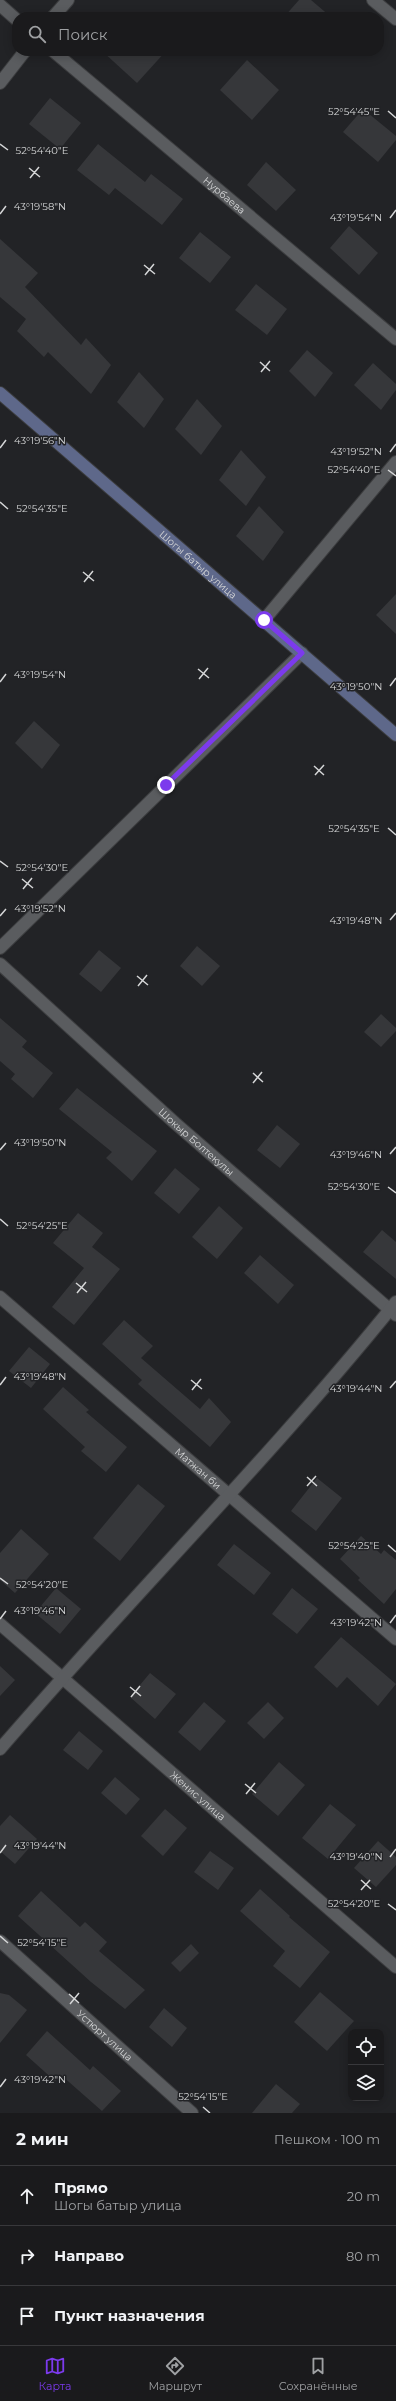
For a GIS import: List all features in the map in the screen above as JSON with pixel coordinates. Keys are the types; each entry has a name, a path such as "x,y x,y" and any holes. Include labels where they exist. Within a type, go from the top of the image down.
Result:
{"street":[{"path":"57,12 68,0"},
{"path":"373,0 396,19"},
{"path":"0,6 12,16"},
{"path":"0,83 21,56"},
{"name":"Нурбаева","path":"59,56 396,339"},
{"name":"Шогы батыр улица","path":"0,393 396,735"},
{"path":"264,620 396,462"},
{"path":"0,948 302,653"},
{"name":"Шокыр Болтекулы","path":"0,964 175,1123 394,1309"},
{"name":"Матжан би","path":"0,1297 396,1639"},
{"path":"0,1749 62,1677 230,1496 394,1309"},
{"name":"Женис улица","path":"0,1624 396,1967"},
{"name":"Устюрт улица","path":"0,1941 192,2113"}],"building":[{"path":"299,0 311,0 325,12 288,12"},
{"path":"107,56 161,56 137,83"},
{"path":"247,60 279,90 252,120 220,90"},
{"path":"50,98 81,123 60,149 29,124"},
{"path":"363,109 396,136 396,140 378,162 343,132"},
{"path":"98,144 145,182 151,174 183,199 162,225 115,188 109,195 77,170"},
{"path":"266,162 296,190 276,211 247,185"},
{"path":"349,226 378,253 359,275 330,248"},
{"path":"200,232 231,257 210,283 179,258"},
{"path":"0,239 38,273 25,287 81,345 86,338 111,365 91,394 48,352 44,357 17,331 26,319 0,297"},
{"path":"256,284 287,309 267,335 235,310"},
{"path":"307,350 333,373 315,397 289,371"},
{"path":"373,363 396,384 396,390 381,410 354,385"},
{"path":"139,372 164,399 144,428 117,402"},
{"path":"197,399 222,426 201,455 175,429"},
{"path":"241,450 266,477 246,506 219,480"},
{"path":"259,506 284,532 263,561 236,536"},
{"path":"396,594 396,634 376,615"},
{"path":"34,721 60,745 42,769 15,743"},
{"path":"197,946 220,966 202,986 180,966"},
{"path":"99,950 121,968 101,992 79,974"},
{"path":"381,1014 396,1028 396,1031 381,1047 364,1032"},
{"path":"0,1018 27,1041 22,1047 53,1073 33,1098 11,1079 15,1074 0,1061"},
{"path":"77,1088 157,1151 132,1181 106,1158 112,1152 59,1109"},
{"path":"277,1125 300,1144 280,1168 257,1150"},
{"path":"175,1168 200,1189 179,1214 154,1193"},
{"path":"219,1206 243,1228 217,1259 192,1237"},
{"path":"78,1213 103,1233 92,1247 120,1269 74,1325 52,1307 84,1268 53,1243"},
{"path":"382,1230 396,1242 396,1279 363,1252"},
{"path":"260,1255 294,1285 278,1304 244,1273"},
{"path":"124,1320 153,1346 141,1358 200,1409 209,1398 231,1422 210,1447 138,1384 142,1380 102,1344"},
{"path":"29,1347 50,1364 31,1388 9,1371"},
{"path":"63,1387 89,1410 86,1412 127,1447 106,1472 81,1451 85,1447 43,1409"},
{"path":"317,1478 342,1498 316,1531 291,1511"},
{"path":"138,1484 165,1506 120,1561 93,1538"},
{"path":"21,1529 49,1554 15,1593 0,1580 0,1553"},
{"path":"361,1536 381,1554 384,1550 396,1560 396,1589 384,1604 358,1580 360,1578 340,1559"},
{"path":"234,1544 271,1573 254,1595 217,1565"},
{"path":"56,1588 81,1609 60,1634 35,1613"},
{"path":"292,1588 318,1609 297,1634 272,1614"},
{"path":"341,1637 396,1684 378,1706 347,1677 337,1688 314,1667"},
{"path":"0,1666 15,1680 0,1696"},
{"path":"150,1673 176,1694 155,1719 130,1697"},
{"path":"204,1702 226,1721 200,1751 178,1732"},
{"path":"268,1702 284,1718 264,1739 247,1723"},
{"path":"79,1731 103,1751 88,1770 63,1750"},
{"path":"279,1762 305,1785 278,1816 252,1794"},
{"path":"115,1777 140,1799 126,1815 101,1793"},
{"path":"330,1804 356,1825 328,1859 302,1838"},
{"path":"165,1809 187,1828 163,1856 141,1836"},
{"path":"10,1815 37,1839 15,1864 0,1851 0,1826"},
{"path":"378,1841 396,1857 396,1865 376,1887 354,1868"},
{"path":"210,1851 234,1868 218,1890 194,1872"},
{"path":"260,1889 290,1916 289,1917 330,1952 300,1988 273,1966 285,1951 240,1911"},
{"path":"41,1891 80,1927 85,1922 107,1942 99,1951 145,1990 125,2009 91,1982 18,1916"},
{"path":"191,1944 199,1953 180,1972 171,1963"},
{"path":"320,1992 354,2021 327,2051 294,2022"},
{"path":"0,1993 9,1995 27,2010 0,2043"},
{"path":"164,2008 187,2028 172,2047 149,2027"},
{"path":"47,2031 90,2070 93,2066 121,2091 102,2111 61,2075 55,2081 26,2055"},
{"path":"276,2084 300,2104 292,2113 252,2113"}],"route":[{"path":"166,785 302,653 264,620"}]}
